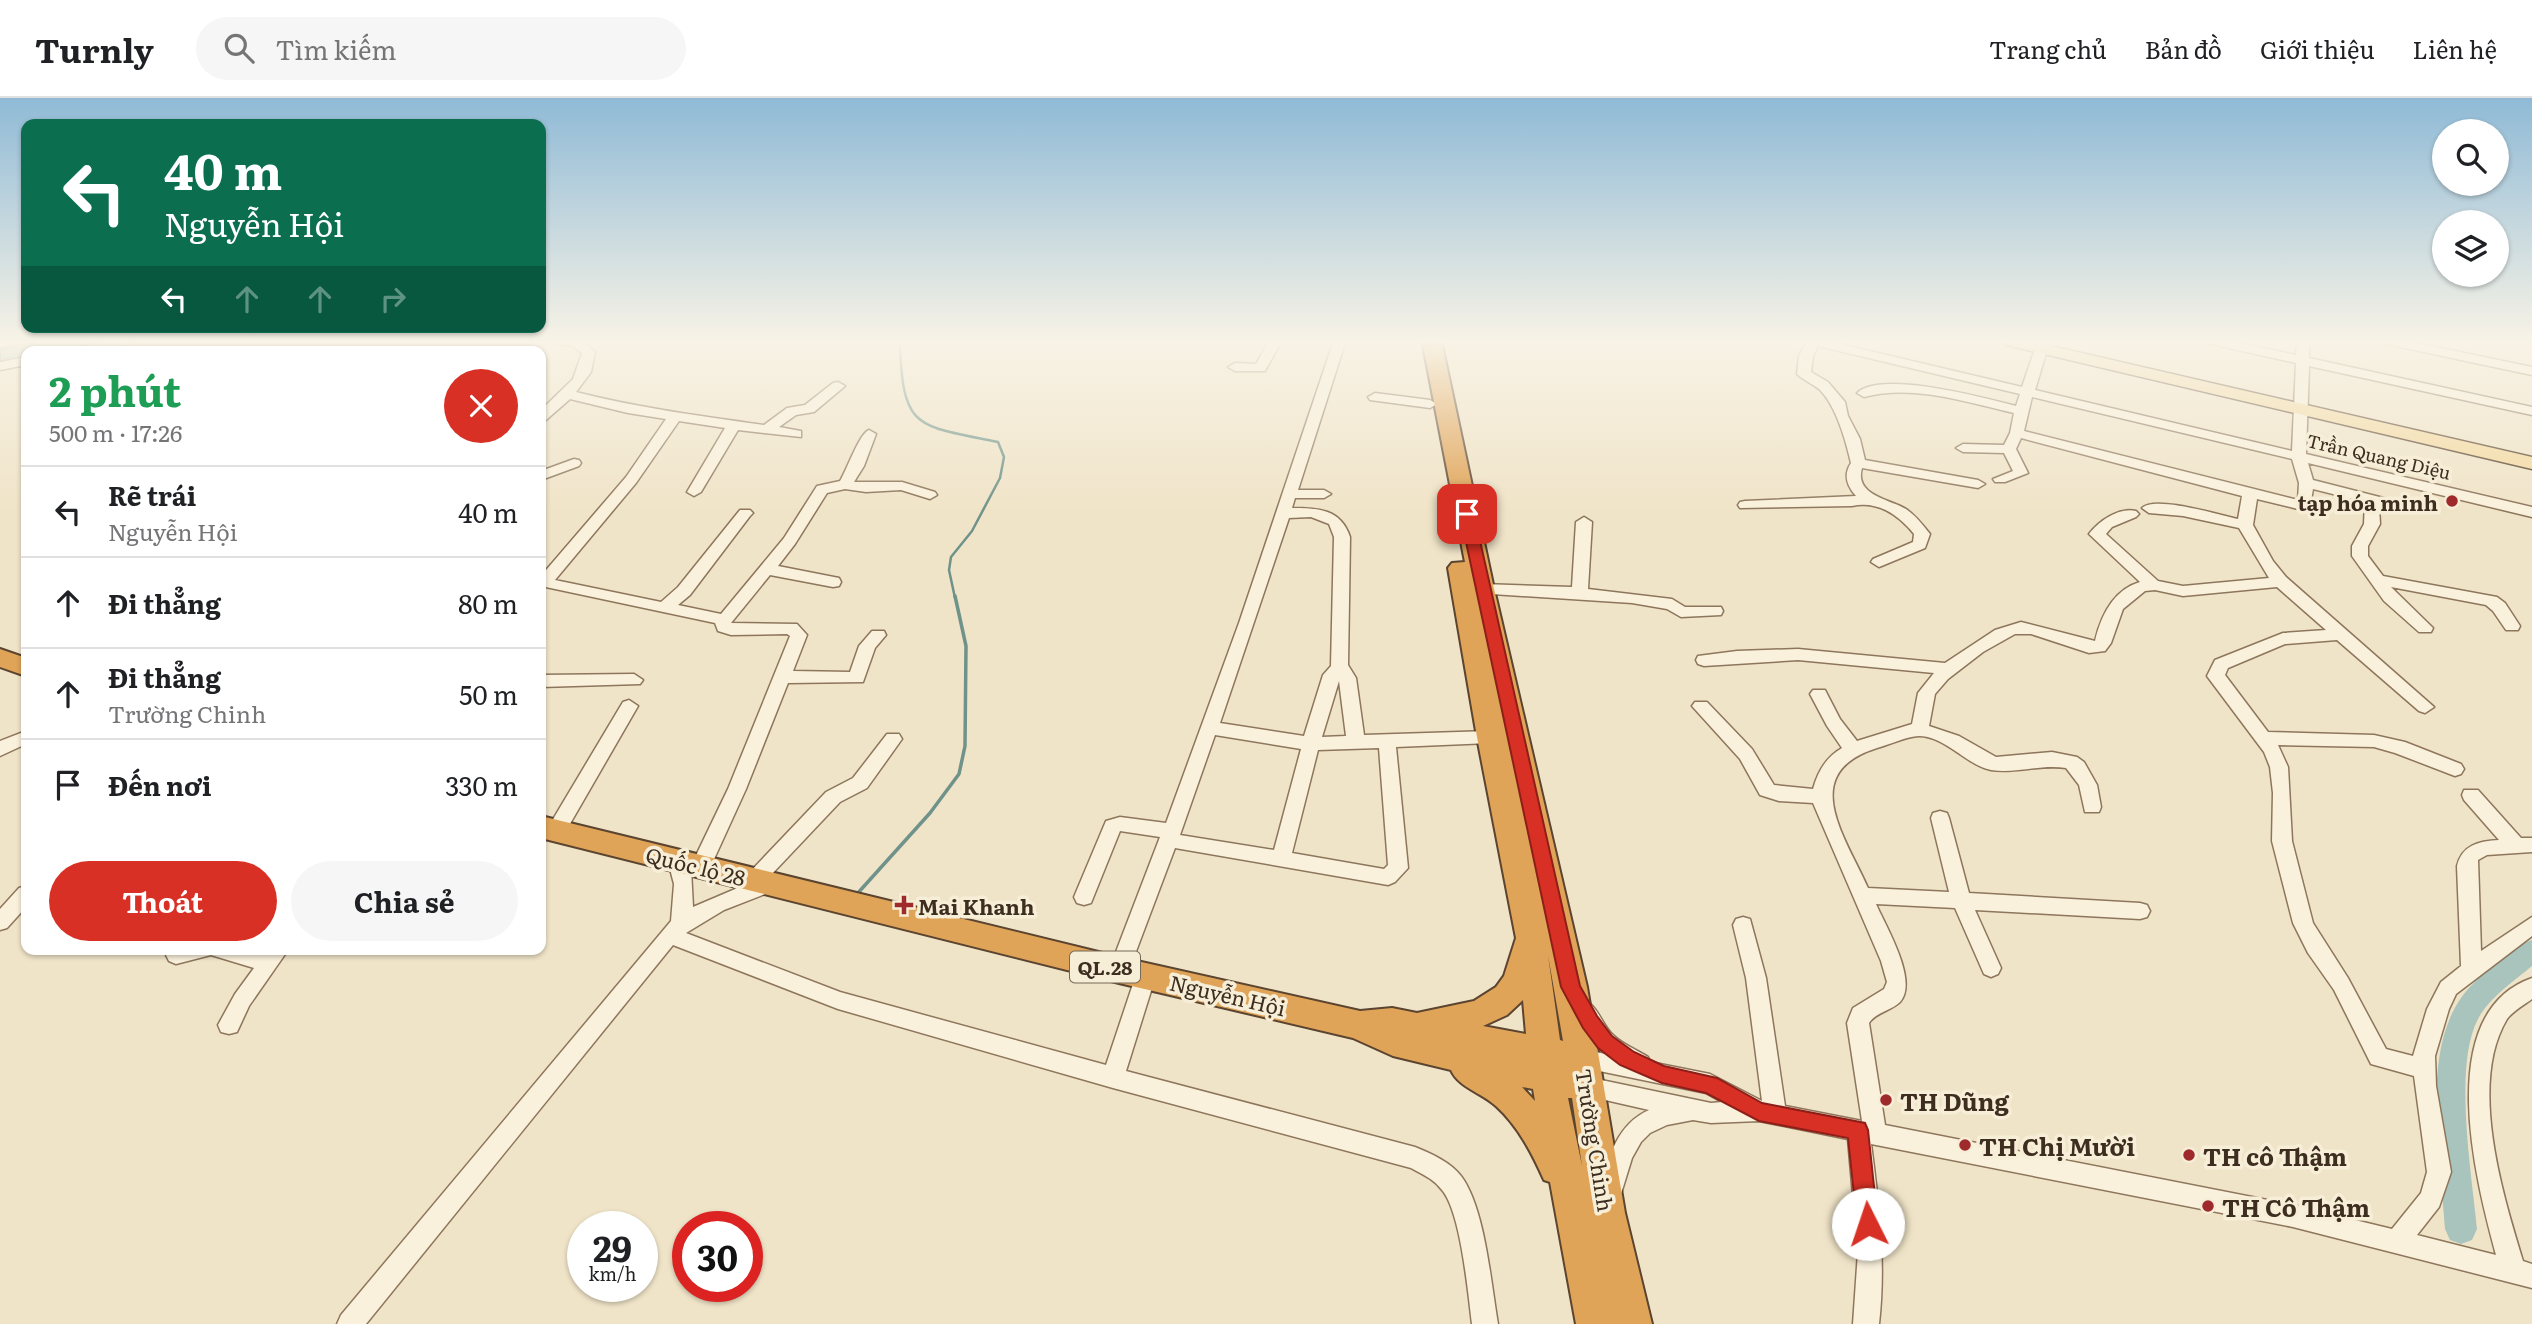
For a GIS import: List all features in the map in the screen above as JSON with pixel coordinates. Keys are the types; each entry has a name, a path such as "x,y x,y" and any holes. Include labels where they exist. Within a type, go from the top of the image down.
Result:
{"highway":[{"name":"Trường Chinh","path":"1429,397 1490,737 1528,914 1546,1065 1591,1215 1633,1324"},
{"name":"Trường Chinh","path":"1443,397 1570,987 1585,1073 1595,1324"},
{"name":"Quốc lộ 28","path":"548,829 852,903"},
{"name":"Nguyễn Hội","path":"852,903 1133,973 1585,1073"},
{"path":"1393,1032 1489,1010 1505,1000 1516,988 1524,968 1528,914"},
{"path":"1393,1032 1479,1074 1501,1088 1518,1104 1591,1215"}],"main road":[{"path":"2258,397 2532,463"}],"street":[{"path":"546,412 563,397"},
{"path":"579,397 628,409 676,414 796,434"},
{"path":"768,429 792,411 809,410 824,397"},
{"path":"1113,1078 1133,973 1171,836 1321,397"},
{"path":"1377,397 1430,404"},
{"path":"1833,397 1853,439 1858,463 1853,471 1854,483 1859,494 1899,511 1909,518 1922,534 1923,541 1920,545 1879,562"},
{"path":"1961,397 2021,411"},
{"path":"2009,449 2017,433 2025,397"},
{"name":"Trần Quang Diệu","path":"2049,397 2532,513"},
{"path":"2017,433 2298,505 2305,503 2306,483 2299,457 2301,397"},
{"path":"2470,397 2532,411"},
{"path":"546,577 635,477 659,444 676,414"},
{"path":"694,492 734,424"},
{"path":"845,485 857,466 870,434"},
{"path":"1963,448 2009,449"},
{"path":"2000,479 2021,473 2009,449"},
{"path":"546,474 574,463"},
{"path":"1858,463 1978,484"},
{"path":"2306,483 2402,507"},
{"path":"675,929 684,891 682,870 689,864 733,798 798,639 798,632 792,628 731,630 724,627 725,620 790,541 819,492 827,487 902,486 930,495"},
{"path":"1289,494 1324,494"},
{"path":"2250,494 2245,524 2266,563 2280,581 2337,634 2425,707"},
{"path":"1745,505 1852,502 1867,499"},
{"path":"2372,500 2372,524 2358,551 2375,580 2425,628"},
{"path":"2149,508 2245,524"},
{"path":"666,607 684,591 745,513"},
{"path":"1281,859 1311,744 1332,675 1339,668 1342,537 1338,522 1332,516 1283,513"},
{"path":"2131,514 2106,524 2097,534 2153,585"},
{"path":"1580,593 1584,522"},
{"path":"766,569 833,582"},
{"path":"2375,580 2491,601 2499,607 2512,626"},
{"path":"1917,729 1925,718 1924,701 1927,692 1958,661 2017,628 2085,646 2099,647 2119,603 2132,592 2153,585 2182,591 2280,581"},
{"path":"546,583 725,620"},
{"path":"1482,589 1580,593 1674,605 1681,612 1715,611"},
{"path":"2337,634 2283,639 2221,664 2216,676 2265,738 2279,767 2282,793 2280,820 2287,868 2303,923 2315,947 2341,984 2379,1057 2424,1069"},
{"path":"783,677 857,678 867,646 878,635"},
{"path":"1704,660 1750,654 1801,653 1950,669"},
{"path":"1339,668 1345,671 1347,678 1356,743"},
{"path":"546,681 634,680"},
{"path":"1819,694 1833,722 1853,749"},
{"path":"548,829 602,756 629,706"},
{"path":"1701,706 1746,754 1767,790 1779,794 1822,796"},
{"path":"1209,729 1311,744 1490,737"},
{"path":"1866,1324 1869,1302 1869,1246 1866,1131 1858,1023 1861,1014 1893,995 1897,982 1891,961 1822,805 1820,786 1835,762 1853,749 1917,729 1953,741 1993,764 2052,759 2071,762 2078,766 2088,785 2092,807"},
{"path":"2265,738 2382,742 2455,769"},
{"path":"0,748 21,739"},
{"path":"350,1324 675,929 763,881 833,797 860,783 893,739"},
{"path":"1084,897 1113,826 1121,824 1281,859 1380,877 1395,873 1398,868 1387,742"},
{"path":"2471,795 2524,846"},
{"path":"1940,818 1961,900 1991,968"},
{"path":"2472,970 2467,866 2469,856 2484,848 2524,846"},
{"path":"1860,895 2140,911"},
{"path":"0,922 21,899"},
{"path":"1743,925 1746,947 1754,963 1756,978 1767,1113"},
{"path":"2397,1242 2431,1199 2439,1172 2424,1069 2428,1034 2448,988 2532,925"},
{"path":"675,929 838,1000 1013,1047 1113,1078 1415,1158 1438,1170 1451,1182 1464,1209 1485,1324"},
{"path":"236,955 247,958 268,955"},
{"path":"229,1026 242,1000 274,955"},
{"path":"1570,987 1605,1042 1627,1058 1662,1074"},
{"path":"2523,1273 2493,1203 2480,1112 2482,1060 2499,1012 2532,987"},
{"name":"Nguyễn Hội","path":"1585,1073 1662,1074 1710,1084 1767,1113"},
{"name":"Nguyễn Hội","path":"1585,1073 1711,1113 1767,1113 1866,1131 2293,1216 2523,1273"},
{"path":"1591,1215 1619,1155 1640,1126 1662,1115 1711,1113"}],"waterway":[{"path":"907,397 910,408 919,419 948,432 998,442 1004,457 1000,478 972,531 951,557 949,570 955,598"},
{"path":"857,894 930,813 959,774 965,746 966,646 955,596"},
{"path":"2461,1229 2452,1116 2454,1055 2459,1030 2468,1010 2481,994 2532,951"}],"place":[{"name":"tạp hóa minh","path":"2452,501"},
{"name":"Mai Khanh","path":"904,905"},
{"name":"TH Dũng","path":"1886,1100"},
{"name":"TH Chị Mười","path":"1965,1145"},
{"name":"TH cô Thậm","path":"2189,1155"},
{"name":"TH Cô Thậm","path":"2208,1206"}],"route":[{"path":"1467,514 1570,987 1605,1042 1627,1058 1662,1074 1710,1084 1759,1111 1858,1130 1868,1224"}]}
